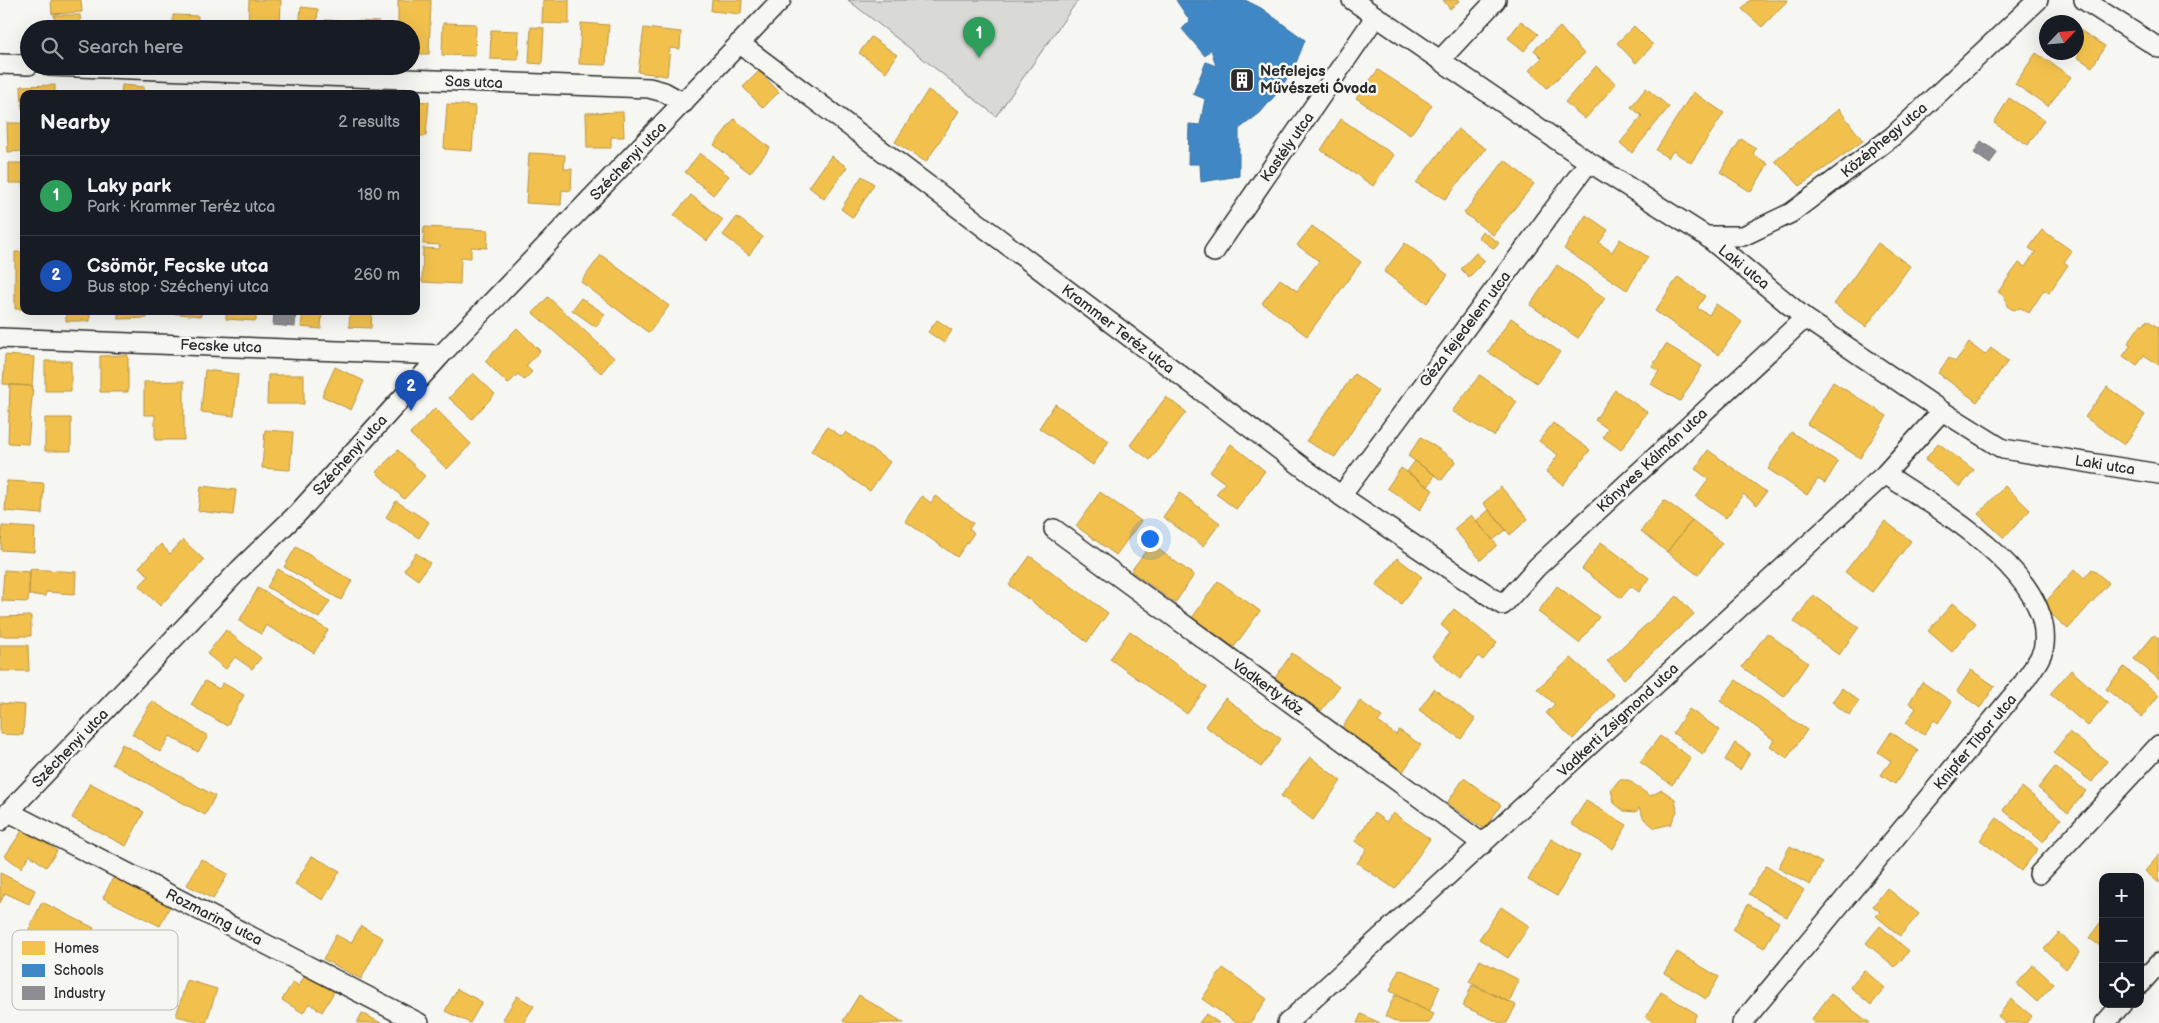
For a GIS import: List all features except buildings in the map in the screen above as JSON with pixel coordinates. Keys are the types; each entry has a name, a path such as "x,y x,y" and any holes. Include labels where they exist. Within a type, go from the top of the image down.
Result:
{"street":[{"name":"Széchenyi utca","path":"4,816 240,570 298,513 441,355 684,103 780,0"},
{"name":"Laki utca","path":"1352,0 1441,59 1589,162 1706,236 1805,318 1942,411 2002,448 2159,474"},
{"path":"1441,59 1496,0"},
{"name":"Középhegy utca","path":"1706,236 1743,236 1791,213 1893,136 2038,0"},
{"path":"2084,0 2159,48"},
{"name":"Kastély utca","path":"1214,252 1376,16"},
{"name":"Krammer Teréz utca","path":"739,44 1341,496 1503,606"},
{"path":"0,64 20,65"},
{"name":"Sas utca","path":"295,75 649,88 664,92 684,103"},
{"name":"Géza fejedelem utca","path":"1341,496 1589,162"},
{"name":"Könyves Kálmán utca","path":"1503,606 1537,567 1805,318"},
{"name":"Fecske utca","path":"0,338 441,355"},
{"name":"Vadkerti Zsigmond utca","path":"1287,1023 1885,474 1942,411"},
{"name":"Knipfer Tibor utca","path":"1742,1023 2024,682 2044,646 2042,614 2026,586 1979,536 1885,474"},
{"name":"Vadkerty köz","path":"1054,529 1483,844"},
{"path":"2039,874 2159,745"},
{"name":"Rozmaring utca","path":"4,816 419,1023"},
{"path":"2144,980 2159,963"},
{"path":"2105,1023 2118,1008"}],"shaded area":[{"path":"848,0 1078,0 996,116"}],"place":[{"name":"Laky park","path":"979,58"},
{"name":"Nefelejcs Művészeti Óvoda","path":"1242,80"},
{"name":"Csömör, Fecske utca","path":"411,411"}]}
